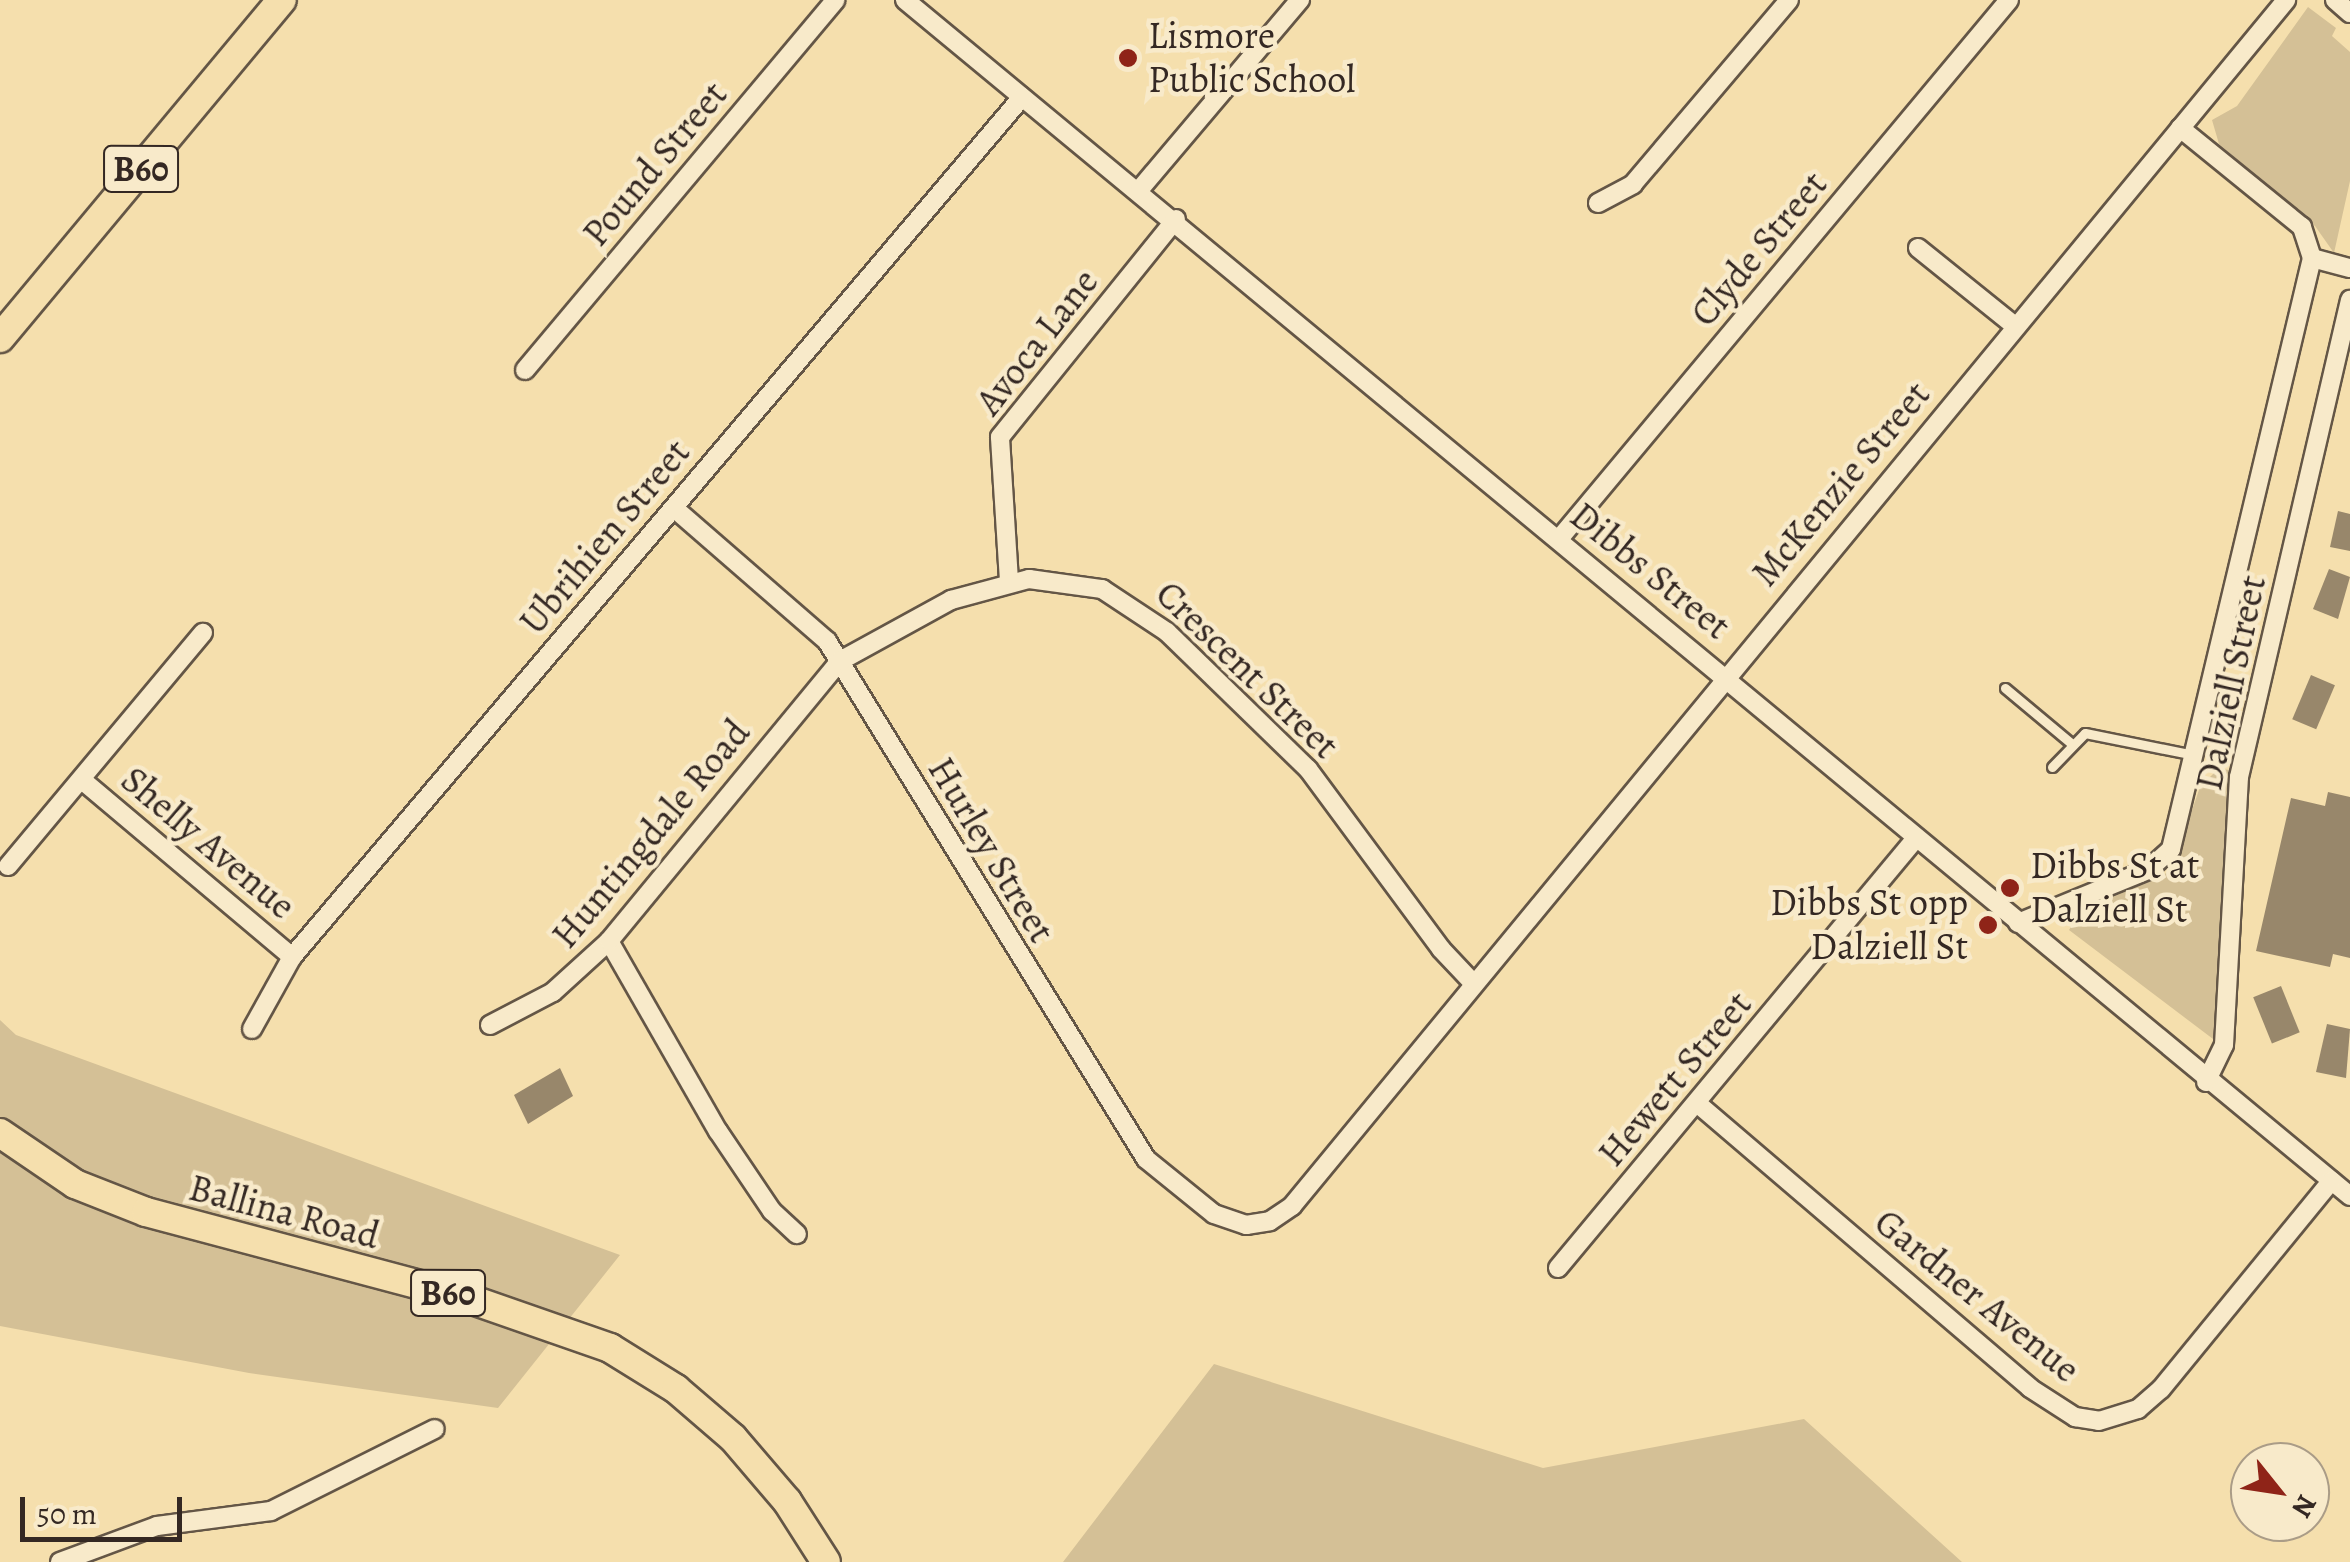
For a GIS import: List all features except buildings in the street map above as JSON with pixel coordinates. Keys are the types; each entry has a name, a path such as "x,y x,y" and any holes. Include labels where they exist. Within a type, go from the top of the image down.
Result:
{"main road":[{"name":"B60","path":"0,338 282,0"},
{"name":"Ballina Road","path":"0,1133 75,1184 146,1212 496,1306 610,1348 676,1389 733,1438 787,1500 826,1562"}],"street":[{"name":"Pound Street","path":"525,370 835,0"},
{"name":"Dibbs Street","path":"905,0 1022,98 1140,189 1724,674 2206,1082 2350,1196"},
{"path":"1140,189 1300,0"},
{"path":"1598,203 1633,184 1789,0"},
{"name":"Clyde Street","path":"1559,539 2009,0"},
{"name":"McKenzie Street","path":"1246,1224 1270,1222 1292,1206 1724,674 2286,0"},
{"path":"2335,0 2350,13"},
{"name":"Ubrihien Street","path":"252,1029 292,957 1022,98"},
{"path":"2180,128 2302,227 2312,258 2350,268"},
{"name":"Avoca Lane","path":"1009,581 1000,437 1176,220"},
{"path":"1918,248 2014,326"},
{"name":"Dalziell Street","path":"2018,922 2166,858 2312,258"},
{"name":"Dalziell Street","path":"2206,1082 2222,1056 2239,777 2350,300"},
{"name":"Hurley Street","path":"674,508 800,613 840,661 1146,1159 1196,1204 1246,1224"},
{"name":"Crescent Street","path":"840,661 905,621 1009,581 1087,584 1146,614 1308,769 1440,949 1474,984"},
{"path":"8,866 203,632"},
{"name":"Huntingdale Road","path":"490,1025 553,992 609,942 840,661"},
{"name":"Shelly Avenue","path":"82,780 292,957"},
{"name":"Hewett Street","path":"1558,1268 1916,838"},
{"path":"609,942 718,1132 772,1211 796,1234"},
{"name":"Gardner Avenue","path":"1698,1104 2030,1388 2075,1417 2100,1421 2138,1409 2161,1389 2331,1182"},
{"path":"60,1562 156,1526 271,1511 435,1428"}],"lane":[{"path":"2005,688 2072,744"},
{"path":"2052,767 2072,744 2093,732 2194,755"}],"shaded area":[{"path":"2308,7 2336,28 2332,36 2350,52 2350,181 2334,253 2315,226 2219,144 2212,120 2237,106"},
{"path":"2218,769 2231,770 2217,1042 2069,930 2080,912 2171,871 2200,787"},
{"path":"0,1020 16,1035 620,1255 498,1408 249,1373 0,1326"},
{"path":"1214,1364 1543,1468 1804,1419 1962,1562 1063,1562"}],"place":[{"name":"Lismore Public School","path":"1128,58"},
{"name":"Dibbs St at Dalziell St","path":"2010,888"},
{"name":"Dibbs St opp Dalziell St","path":"1988,925"}]}
